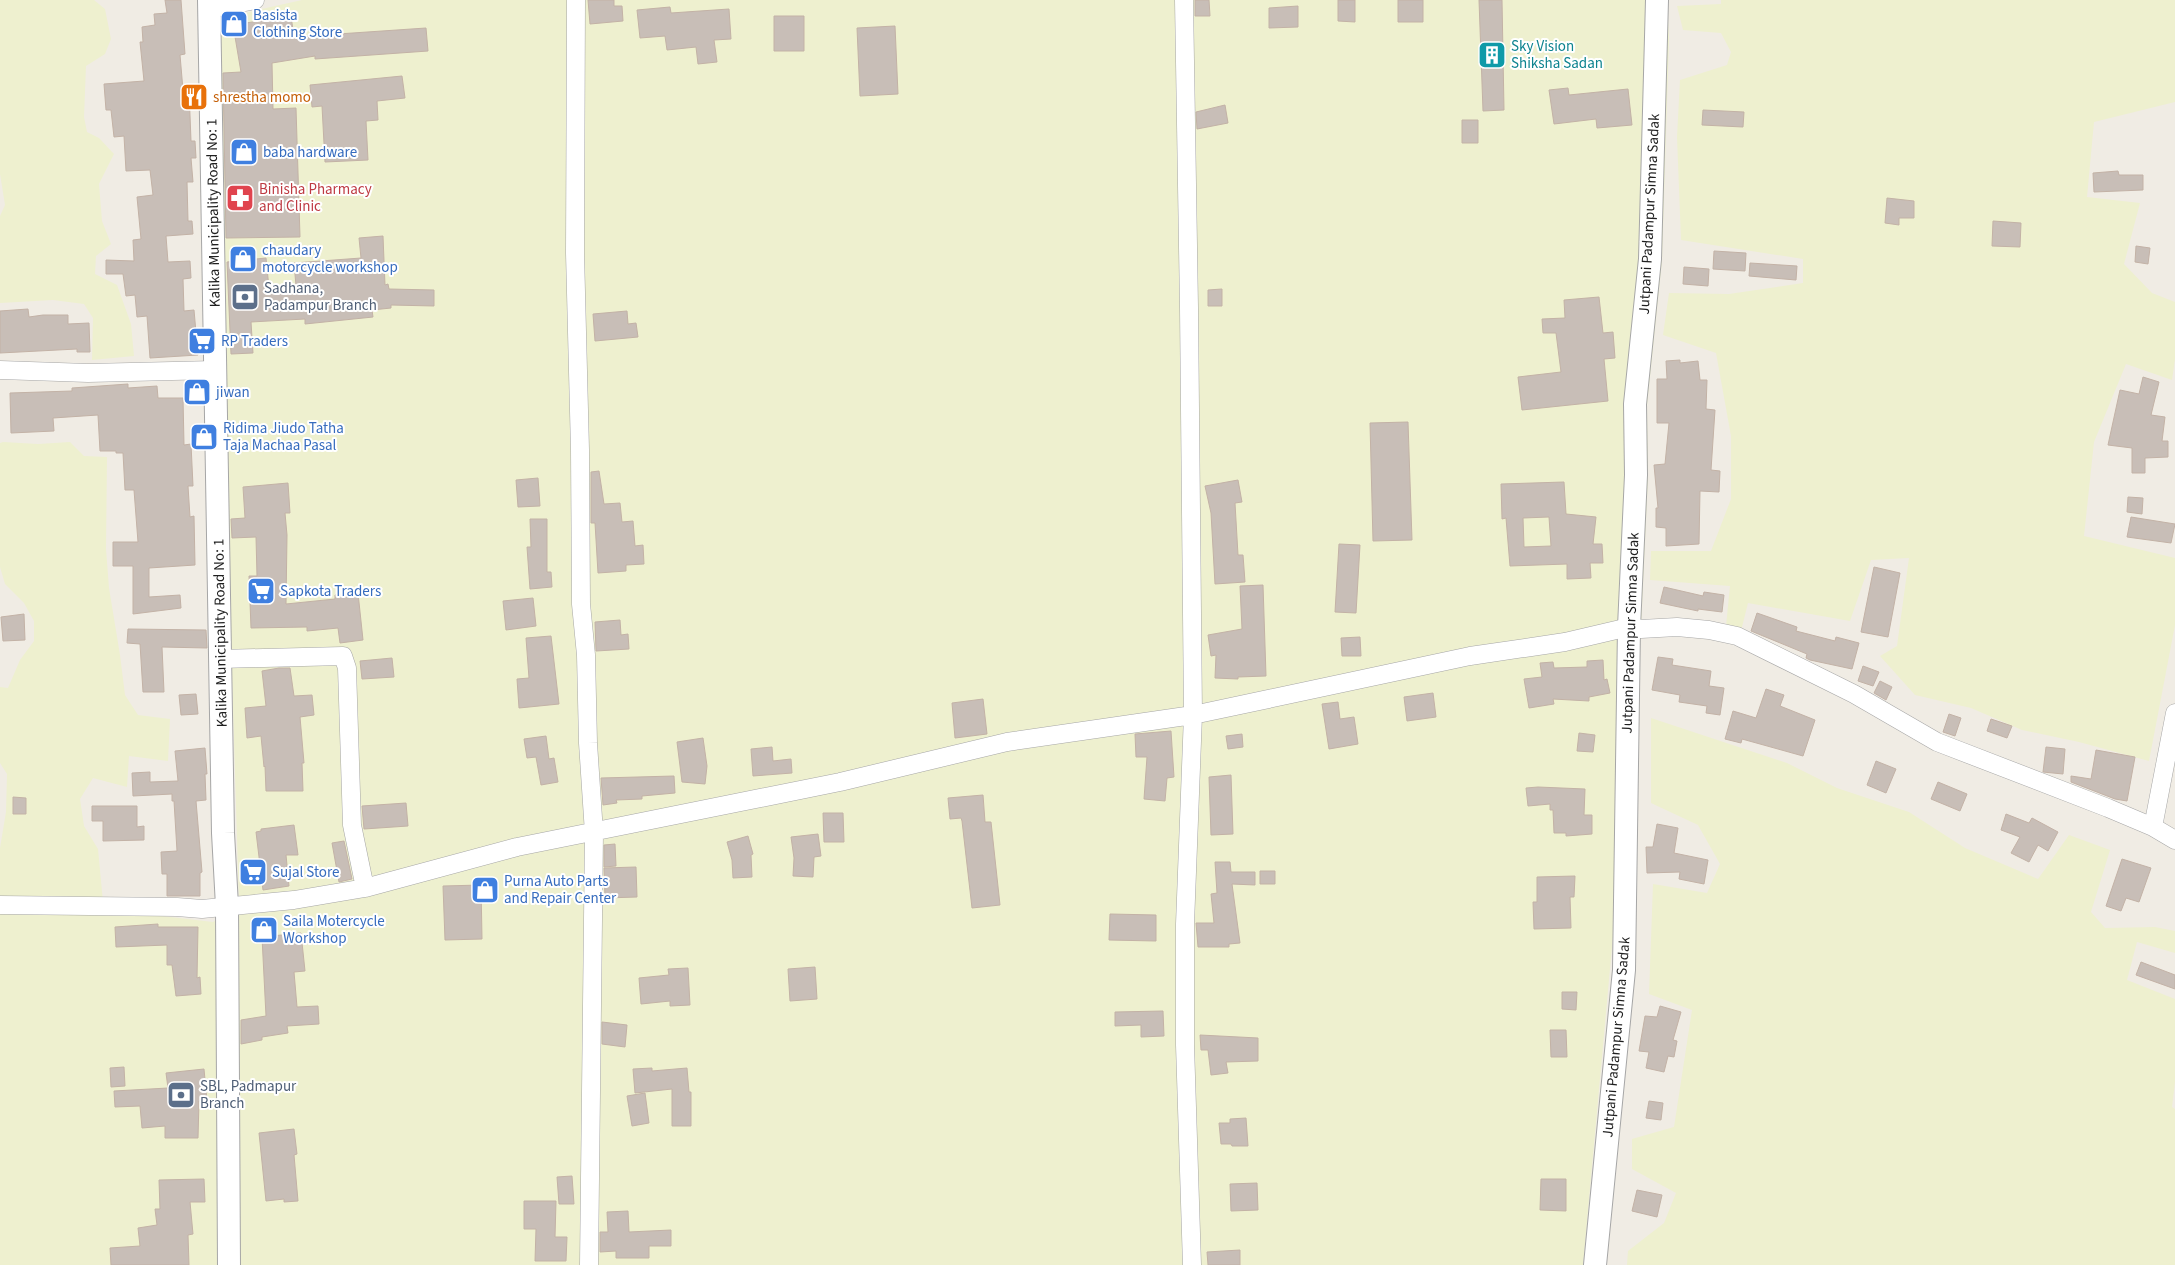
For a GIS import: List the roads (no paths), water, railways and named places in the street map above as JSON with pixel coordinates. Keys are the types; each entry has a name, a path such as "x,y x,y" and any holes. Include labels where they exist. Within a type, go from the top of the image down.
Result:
{"street":[{"path":"209,4 255,0"},
{"path":"576,0 575,253 580,450 581,604 586,655 588,743 594,833 588,1265"},
{"path":"1184,0 1190,308 1193,714 1185,924 1185,1026 1192,1265"},
{"name":"Jutpani Padampur Simna Sadak","path":"1595,1265 1624,970 1629,627 1636,476 1635,404 1650,259 1657,0"},
{"name":"Kalika Municipality Road No: 1","path":"209,4 220,659 227,906 229,1265"},
{"path":"0,370 88,372 215,370"},
{"path":"0,905 202,909 294,900 365,888 517,847 840,782 1007,742 1193,714 1470,656 1565,642 1629,627 1641,629 1685,628 1709,630 1737,636 1854,694 1937,742 2081,797 2153,827 2175,840"},
{"path":"220,659 343,656 347,668 352,825 365,888"},
{"path":"2153,827 2175,713"}],"place":[{"name":"Basista Clothing Store","path":"234,24"},
{"name":"Sky Vision Shiksha Sadan","path":"1492,55"},
{"name":"shrestha momo","path":"194,97"},
{"name":"baba hardware","path":"244,152"},
{"name":"Binisha Pharmacy and Clinic","path":"240,198"},
{"name":"chaudary motorcycle workshop","path":"243,259"},
{"name":"Sadhana, Padampur Branch","path":"245,297"},
{"name":"RP Traders","path":"202,341"},
{"name":"jiwan","path":"197,392"},
{"name":"Ridima Jiudo Tatha Taja Machaa Pasal","path":"204,437"},
{"name":"Sapkota Traders","path":"261,591"},
{"name":"Sujal Store","path":"253,872"},
{"name":"Purna Auto Parts and Repair Center","path":"485,890"},
{"name":"Saila Motercycle Workshop","path":"264,930"},
{"name":"SBL, Padmapur Branch","path":"181,1095"}]}
